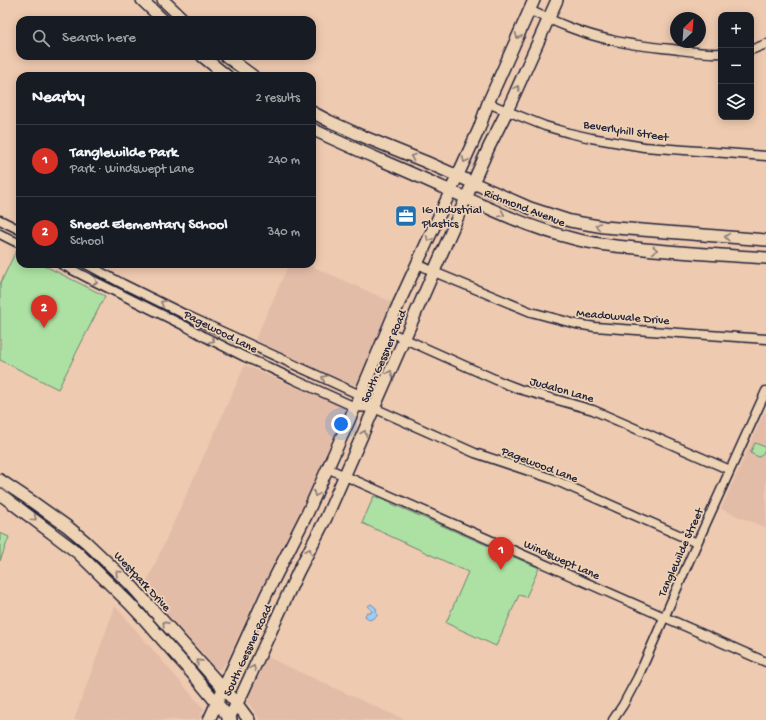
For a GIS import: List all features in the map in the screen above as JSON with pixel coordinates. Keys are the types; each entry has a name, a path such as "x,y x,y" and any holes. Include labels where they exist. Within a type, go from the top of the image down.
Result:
{"main road":[{"path":"142,0 159,16"},
{"path":"163,0 180,16"},
{"name":"South Gessner Road","path":"229,719 298,572 326,518 466,198 557,0"},
{"name":"South Gessner Road","path":"209,720 266,595 307,514 479,129 488,103 532,5"},
{"path":"170,16 174,10"},
{"path":"207,60 222,72"},
{"path":"231,60 248,72"},
{"name":"Richmond Avenue","path":"316,114 362,136 426,162 530,208 570,221 604,227 766,240"},
{"name":"Richmond Avenue","path":"316,131 351,148 523,223 550,233 589,242 626,247 661,251 766,258"},
{"path":"351,148 362,136"},
{"path":"626,247 628,229"},
{"name":"Westpark Drive","path":"0,480 48,513 86,542 130,584 237,704 249,720"},
{"name":"Westpark Drive","path":"0,494 78,552 145,620 217,703 229,719"},
{"path":"78,552 86,542"},
{"path":"282,564 298,572"},
{"path":"145,620 154,612"}],"street":[{"path":"532,5 548,19 576,30 610,40 687,51 718,53"},
{"path":"754,49 766,44"},
{"name":"Beverlyhill Street","path":"488,103 545,126 591,138 644,147 766,156"},
{"path":"0,220 16,228"},
{"path":"0,234 16,242"},
{"name":"Meadowvale Drive","path":"418,264 531,312 576,324 622,329 766,339"},
{"name":"Pagewood Lane","path":"68,268 246,357 354,407 374,408"},
{"name":"Pagewood Lane","path":"93,268 186,315 360,395 374,408 475,453 550,478 697,544"},
{"name":"Judalon Lane","path":"387,332 519,389 581,406 605,415 730,470"},
{"name":"Tanglewilde Street","path":"613,720 638,677 730,470 764,402 766,391"},
{"name":"Windswept Lane","path":"327,468 766,662"}],"shaded area":[{"path":"287,268 316,268 392,302 356,385 352,385 255,340"},
{"path":"245,365 346,409 304,503 255,600 226,663 221,669 216,669 144,588"},
{"path":"764,413 766,414 766,528 721,509"},
{"path":"115,606 204,709 199,720 74,720"},
{"path":"267,657 405,720 260,720 247,701"}],"green space":[{"path":"16,251 16,268 49,268 105,296 58,389 0,360 0,284"},
{"path":"755,443 765,448 759,457 750,453"},
{"path":"374,496 539,568 526,597 519,595 496,646 446,623 468,572 362,523"},
{"path":"0,533 9,537 0,561"}],"water":[{"path":"371,604 376,608 377,616 370,620 365,616 367,612 372,612 368,606"}],"place":[{"name":"IG Industrial Plastics","path":"406,216"},
{"name":"Sneed Elementary School","path":"44,328"},
{"name":"Tanglewilde Park","path":"501,570"}]}
